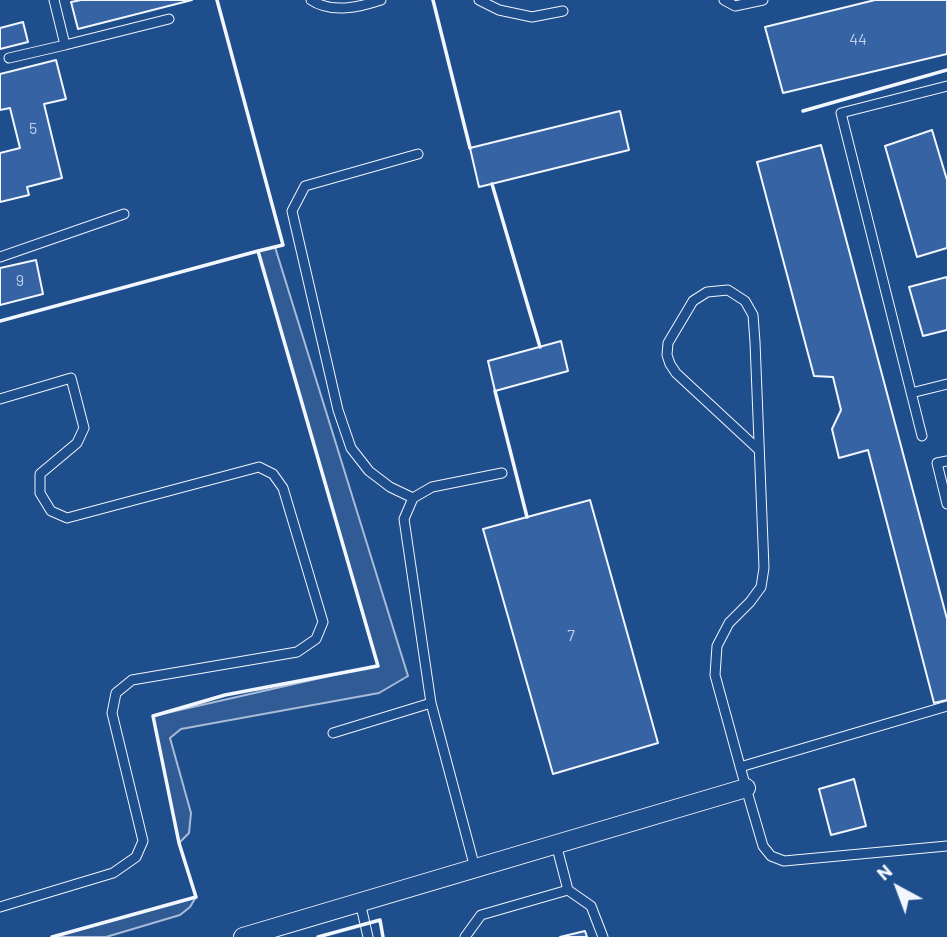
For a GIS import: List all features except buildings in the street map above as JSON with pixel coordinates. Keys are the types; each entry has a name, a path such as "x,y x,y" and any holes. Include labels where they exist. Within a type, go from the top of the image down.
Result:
{"street":[{"path":"243,937 746,788"}],"lane":[{"path":"54,0 65,45"},
{"path":"312,0 320,6 336,9 381,0"},
{"path":"479,0 499,10 532,17 563,10"},
{"path":"724,0 735,6 763,0"},
{"path":"9,58 169,19"},
{"path":"922,436 841,113 947,86"},
{"path":"413,498 390,487 369,471 351,448 338,410 292,211 305,186 418,153"},
{"path":"0,257 124,214"},
{"path":"759,450 676,373 667,355 668,343 693,301 707,292 728,290 745,301 752,314 759,450 764,568 761,586 729,623 717,646 715,675 763,846 771,856 784,861 947,846"},
{"path":"0,399 71,378 83,428 76,443 40,474 40,493 51,512 67,518 259,467 273,474 283,488 323,622 316,639 297,652 132,680 116,692 112,713 143,841 136,857 113,873 0,907"},
{"path":"911,393 947,384"},
{"path":"947,461 937,464 947,504"},
{"path":"475,868 432,703 404,519 413,498 432,487 502,472"},
{"path":"333,733 432,703"},
{"path":"740,767 947,706"},
{"path":"556,844 568,890 592,905 603,937"},
{"path":"465,937 481,915 568,890"},
{"path":"360,902 368,937"}],"shaded area":[{"path":"275,247 408,676 379,693 181,729 170,738 191,813 189,833 179,843 153,716 378,665 258,251"},
{"path":"196,897 190,907 180,915 106,937 52,937"}],"wall":[{"path":"52,937 196,897 179,843 153,716 225,695 378,666 258,251 283,245 217,0"},
{"path":"433,0 470,148"},
{"path":"803,111 947,70"},
{"path":"492,184 540,347"},
{"path":"0,321 258,251"},
{"path":"495,391 527,517"},
{"path":"318,937 380,920 383,937"}]}
